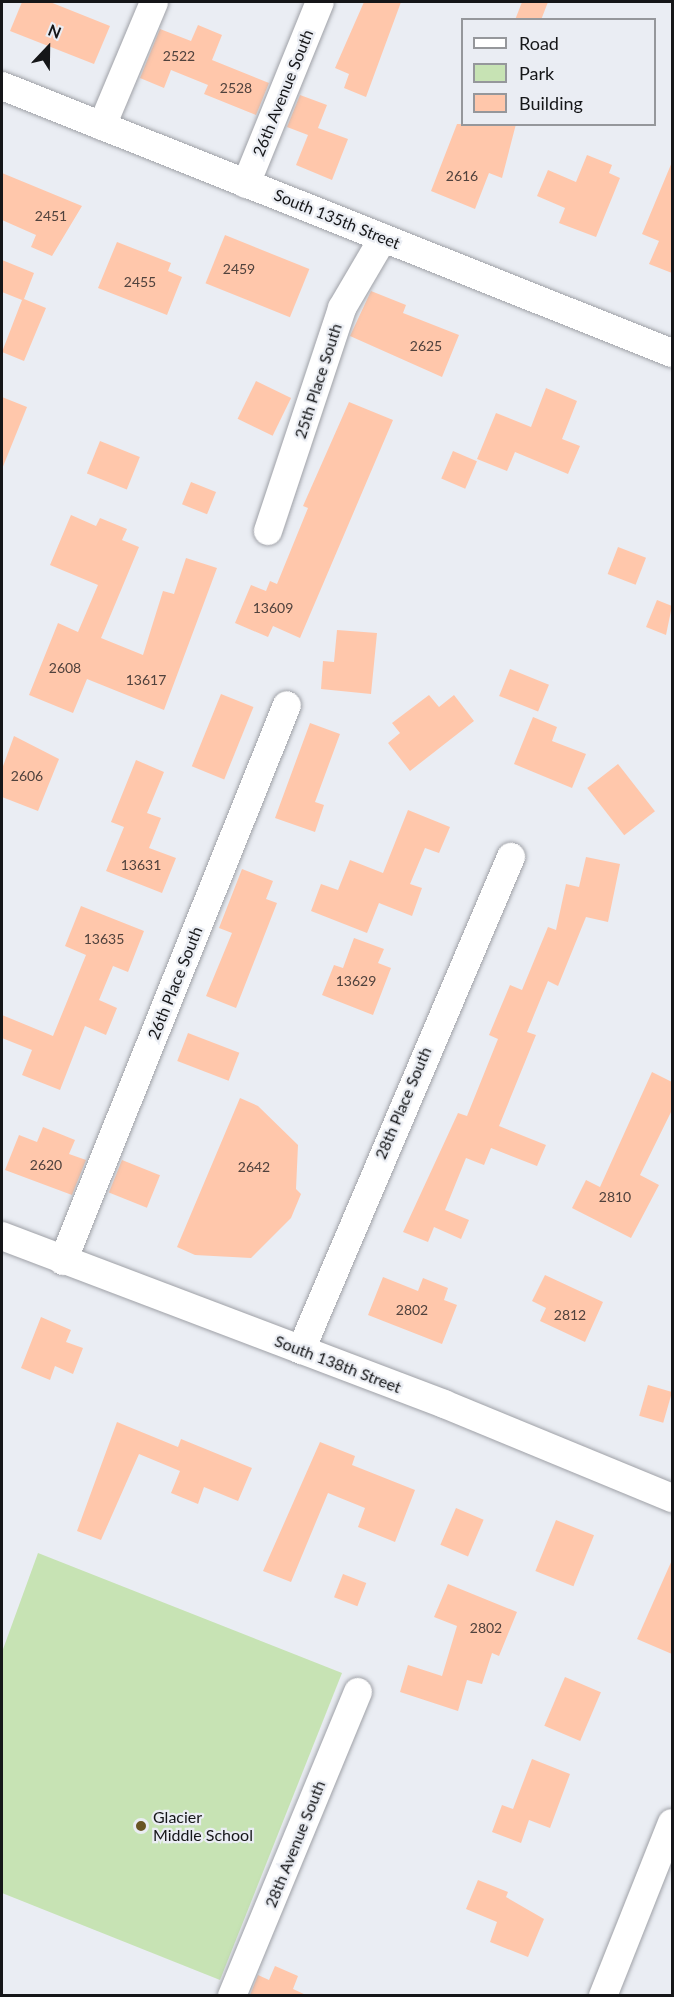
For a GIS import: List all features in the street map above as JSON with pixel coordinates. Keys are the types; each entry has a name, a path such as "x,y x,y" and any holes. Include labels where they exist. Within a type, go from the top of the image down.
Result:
{"street":[{"path":"102,126 154,2"},
{"name":"26th Avenue South","path":"246,184 320,2"},
{"name":"South 135th Street","path":"2,86 672,353"},
{"name":"25th Place South","path":"268,531 342,308 383,238"},
{"name":"26th Place South","path":"63,1261 287,705"},
{"name":"28th Place South","path":"301,1350 511,857"},
{"name":"South 138th Street","path":"2,1236 301,1350 672,1498"},
{"name":"28th Avenue South","path":"232,1995 358,1692"},
{"path":"603,1995 672,1823"}],"green space":[{"name":"Glacier Middle School","path":"38,1553 342,1673 220,1980 2,1893 2,1652"}],"building":[{"path":"22,2 50,2 110,26 94,64 10,31"},
{"path":"364,2 401,2 366,97 344,88 349,74 335,68"},
{"path":"522,2 548,2 542,18 516,18"},
{"path":"198,25 222,35 212,60 269,83 256,115 204,94 208,85 171,70 164,88 140,78 160,29 191,41"},
{"path":"300,95 327,105 318,128 348,139 332,180 296,165 308,135 287,127"},
{"path":"457,124 461,126 515,126 502,178 489,173 475,209 431,191"},
{"path":"587,155 612,165 609,173 620,178 596,237 559,223 565,208 537,196 548,170 576,182"},
{"path":"672,162 672,273 649,264 659,241 642,234"},
{"path":"2,173 82,206 52,256 31,247 36,235 2,220"},
{"path":"225,235 309,269 290,317 206,283"},
{"path":"117,242 171,263 168,271 182,277 167,315 98,288"},
{"path":"2,260 34,273 24,299 46,308 24,361 2,352 22,300 2,292"},
{"path":"371,291 406,305 403,313 459,335 442,377 350,336"},
{"path":"256,381 291,398 273,436 238,419"},
{"path":"546,388 577,401 562,439 580,446 568,474 515,452 507,471 477,459 496,413 531,427"},
{"path":"2,397 27,407 2,469"},
{"path":"349,402 393,420 300,638 273,626 268,637 235,623 251,585 266,591 270,581 277,584 308,508 303,506"},
{"path":"100,441 140,457 127,490 87,473"},
{"path":"453,451 477,461 465,489 441,479"},
{"path":"191,482 216,492 207,514 182,504"},
{"path":"71,515 96,526 100,518 127,529 122,540 139,547 101,638 143,655 163,591 174,594 186,558 217,568 164,710 87,679 73,713 29,695 58,623 78,632 98,585 50,565"},
{"path":"618,547 646,558 636,585 608,574"},
{"path":"657,600 672,606 666,635 646,627"},
{"path":"337,630 377,633 371,694 321,689 323,661 334,662"},
{"path":"510,669 549,685 538,712 499,696"},
{"path":"221,694 253,707 224,779 192,766"},
{"path":"429,695 439,707 454,695 474,721 410,771 388,743 400,733 392,723"},
{"path":"533,717 557,727 552,741 586,754 572,788 514,764"},
{"path":"310,723 340,734 315,802 324,805 315,832 275,818"},
{"path":"14,736 59,759 38,811 2,797 2,769"},
{"path":"136,760 164,772 147,813 161,818 149,848 176,858 162,893 106,871 124,827 111,822"},
{"path":"618,764 655,811 624,835 587,788"},
{"path":"408,810 450,827 439,853 425,848 410,884 422,888 412,916 379,903 367,933 311,911 321,884 338,890 350,860 383,873"},
{"path":"586,857 620,864 608,922 586,917 558,986 548,981 527,1032 536,1035 499,1126 546,1145 537,1166 491,1148 484,1165 466,1158 445,1210 469,1220 461,1239 434,1227 428,1242 403,1232 458,1113 467,1116 498,1039 489,1035 510,985 522,990 548,927 556,930 566,884 579,887"},
{"path":"242,869 273,881 266,899 277,903 236,1008 206,996 232,933 219,928"},
{"path":"81,906 144,931 128,972 113,966 99,1000 117,1008 106,1035 85,1026 60,1090 22,1075 32,1050 2,1038 2,1015 53,1036 86,955 65,946"},
{"path":"354,938 384,949 378,963 391,968 373,1015 322,995 334,965 343,968"},
{"path":"188,1033 239,1053 229,1081 177,1061"},
{"path":"652,1072 672,1082 672,1110 640,1175 659,1185 631,1238 572,1208 586,1180 600,1187"},
{"path":"240,1098 258,1106 298,1145 296,1189 301,1194 291,1218 251,1258 195,1255 177,1247"},
{"path":"43,1127 75,1140 69,1154 86,1160 72,1195 5,1170 19,1135 37,1142"},
{"path":"122,1160 160,1175 147,1208 109,1192"},
{"path":"545,1275 603,1302 585,1342 540,1321 546,1308 532,1301"},
{"path":"383,1277 418,1291 423,1278 448,1288 444,1300 457,1305 442,1344 368,1315"},
{"path":"41,1317 71,1330 66,1342 83,1348 73,1374 55,1366 50,1380 21,1368"},
{"path":"648,1385 672,1392 663,1423 639,1416"},
{"path":"117,1422 178,1447 181,1439 252,1468 238,1501 204,1487 198,1504 171,1493 180,1471 139,1454 101,1540 77,1531"},
{"path":"320,1442 355,1456 352,1465 415,1490 395,1542 358,1527 365,1508 328,1493 291,1582 263,1571"},
{"path":"456,1508 484,1520 468,1557 440,1545"},
{"path":"556,1520 594,1535 573,1586 535,1571"},
{"path":"672,1560 672,1654 637,1639"},
{"path":"343,1574 366,1583 357,1606 334,1597"},
{"path":"448,1584 517,1612 499,1656 492,1653 482,1684 467,1680 458,1711 400,1692 408,1665 442,1676 457,1626 434,1617"},
{"path":"565,1677 601,1692 580,1741 544,1726"},
{"path":"532,1759 570,1774 550,1828 529,1820 521,1843 492,1832 502,1805 513,1809"},
{"path":"478,1880 508,1892 506,1897 544,1919 528,1957 490,1942 497,1922 466,1909"},
{"path":"275,1966 298,1976 293,1989 306,1995 250,1995 258,1975 269,1980"}],"place":[{"name":"Glacier Middle School","path":"141,1826"}]}
